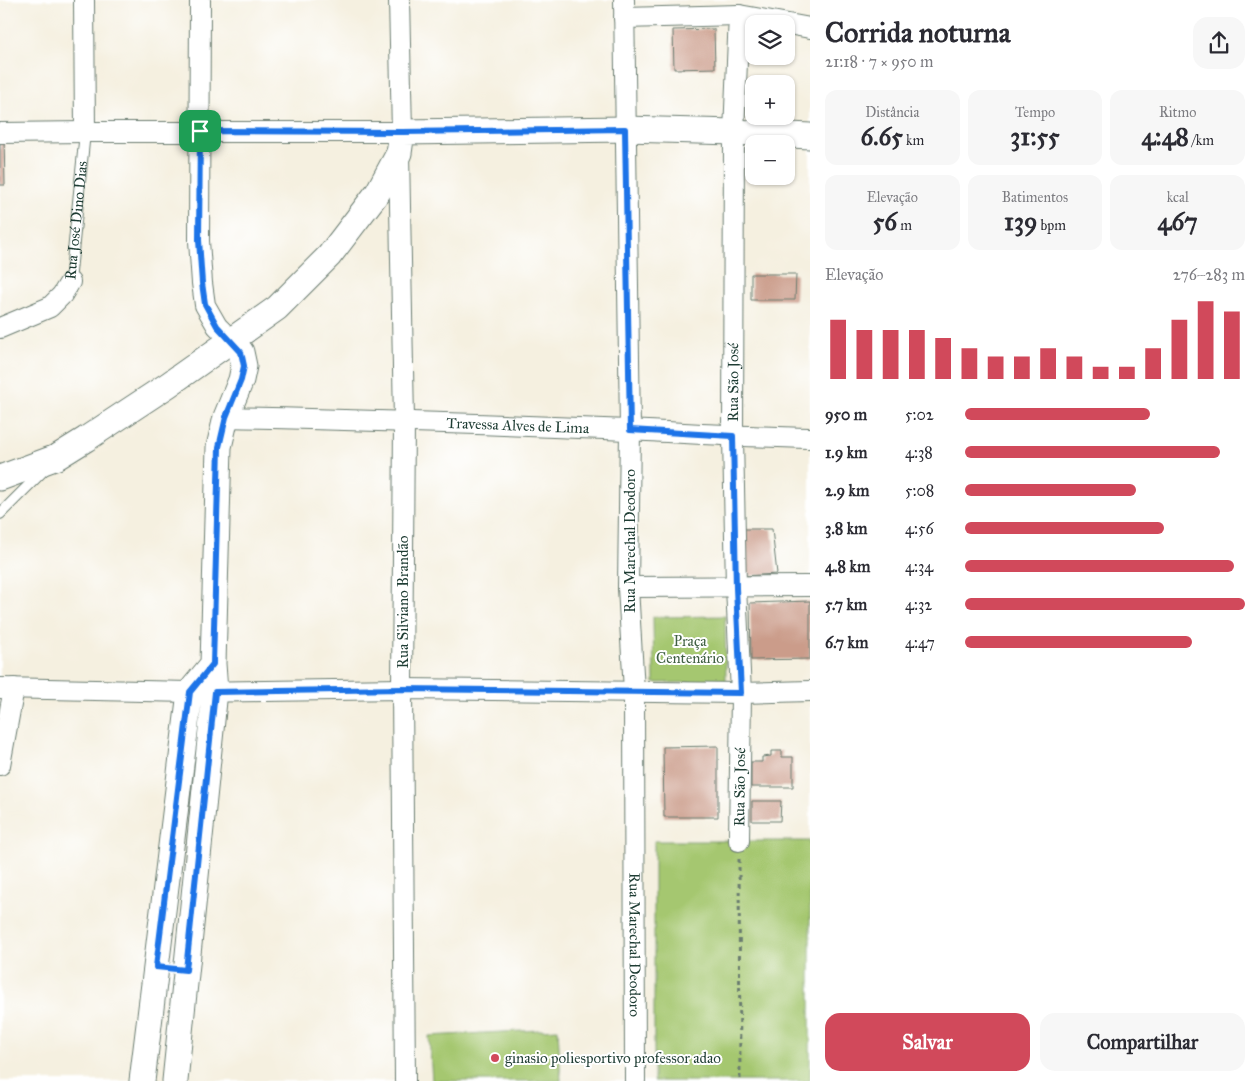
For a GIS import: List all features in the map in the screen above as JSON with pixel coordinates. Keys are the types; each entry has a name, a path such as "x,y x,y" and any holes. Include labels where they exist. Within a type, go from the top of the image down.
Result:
{"street":[{"path":"84,0 85,132"},
{"path":"175,1081 215,692 213,664 219,447 226,417 241,380 244,366 241,352 217,326 205,304 202,283 199,240 200,0"},
{"name":"Rua Silviano Brandão","path":"399,0 404,421 402,689 405,1081"},
{"path":"624,9 739,15 810,28"},
{"name":"Rua Marechal Deodoro","path":"624,9 630,430 628,587 634,691 635,1081"},
{"name":"Rua São José","path":"739,15 734,132 733,436 736,588 741,693 739,841"},
{"path":"0,133 200,131 401,142 625,129 810,136"},
{"path":"0,478 56,457 168,385 277,308 328,256 378,192 401,142"},
{"name":"Rua José Dino Dias","path":"0,328 50,307 62,295 70,282"},
{"name":"Travessa Alves de Lima","path":"226,417 404,421 810,438"},
{"path":"628,587 736,588 810,586"},
{"path":"142,1081 190,692 213,664"},
{"path":"0,765 7,688 190,692 402,689 741,693 810,691"},
{"path":"156,967 186,970"}],"lane":[{"name":"Rua José Dino Dias","path":"70,282 85,132"},
{"path":"0,514 56,457"}],"path":[{"path":"739,841 740,1081"}],"green space":[{"name":"Praça Centenário","path":"725,616 726,682 654,683 653,617"},
{"path":"654,841 810,841 810,1081 654,1081"},
{"name":"ginasio poliesportivo professor adao","path":"558,1029 561,1081 432,1081 429,1036"}],"building":[{"path":"714,29 715,68 674,69 673,30"},
{"path":"0,138 4,138 5,185 0,185"},
{"path":"751,274 796,274 795,300 751,300"},
{"path":"735,529 772,529 777,574 743,576"},
{"path":"810,601 810,659 751,660 750,603"},
{"path":"718,746 718,817 664,817 663,747"},
{"path":"771,751 782,751 782,757 793,757 793,787 751,787 751,762 762,762 762,757 771,756"},
{"path":"752,801 781,801 780,821 752,821"}],"place":[{"name":"ginasio poliesportivo professor adao","path":"495,1058"}],"route":[{"path":"625,129 630,430 733,436 736,588 741,693 402,689 215,692 186,970 156,967 190,692 213,664 219,447 226,417 241,380 244,366 241,352 217,326 205,304 199,240 200,131 402,132 625,129"}]}
